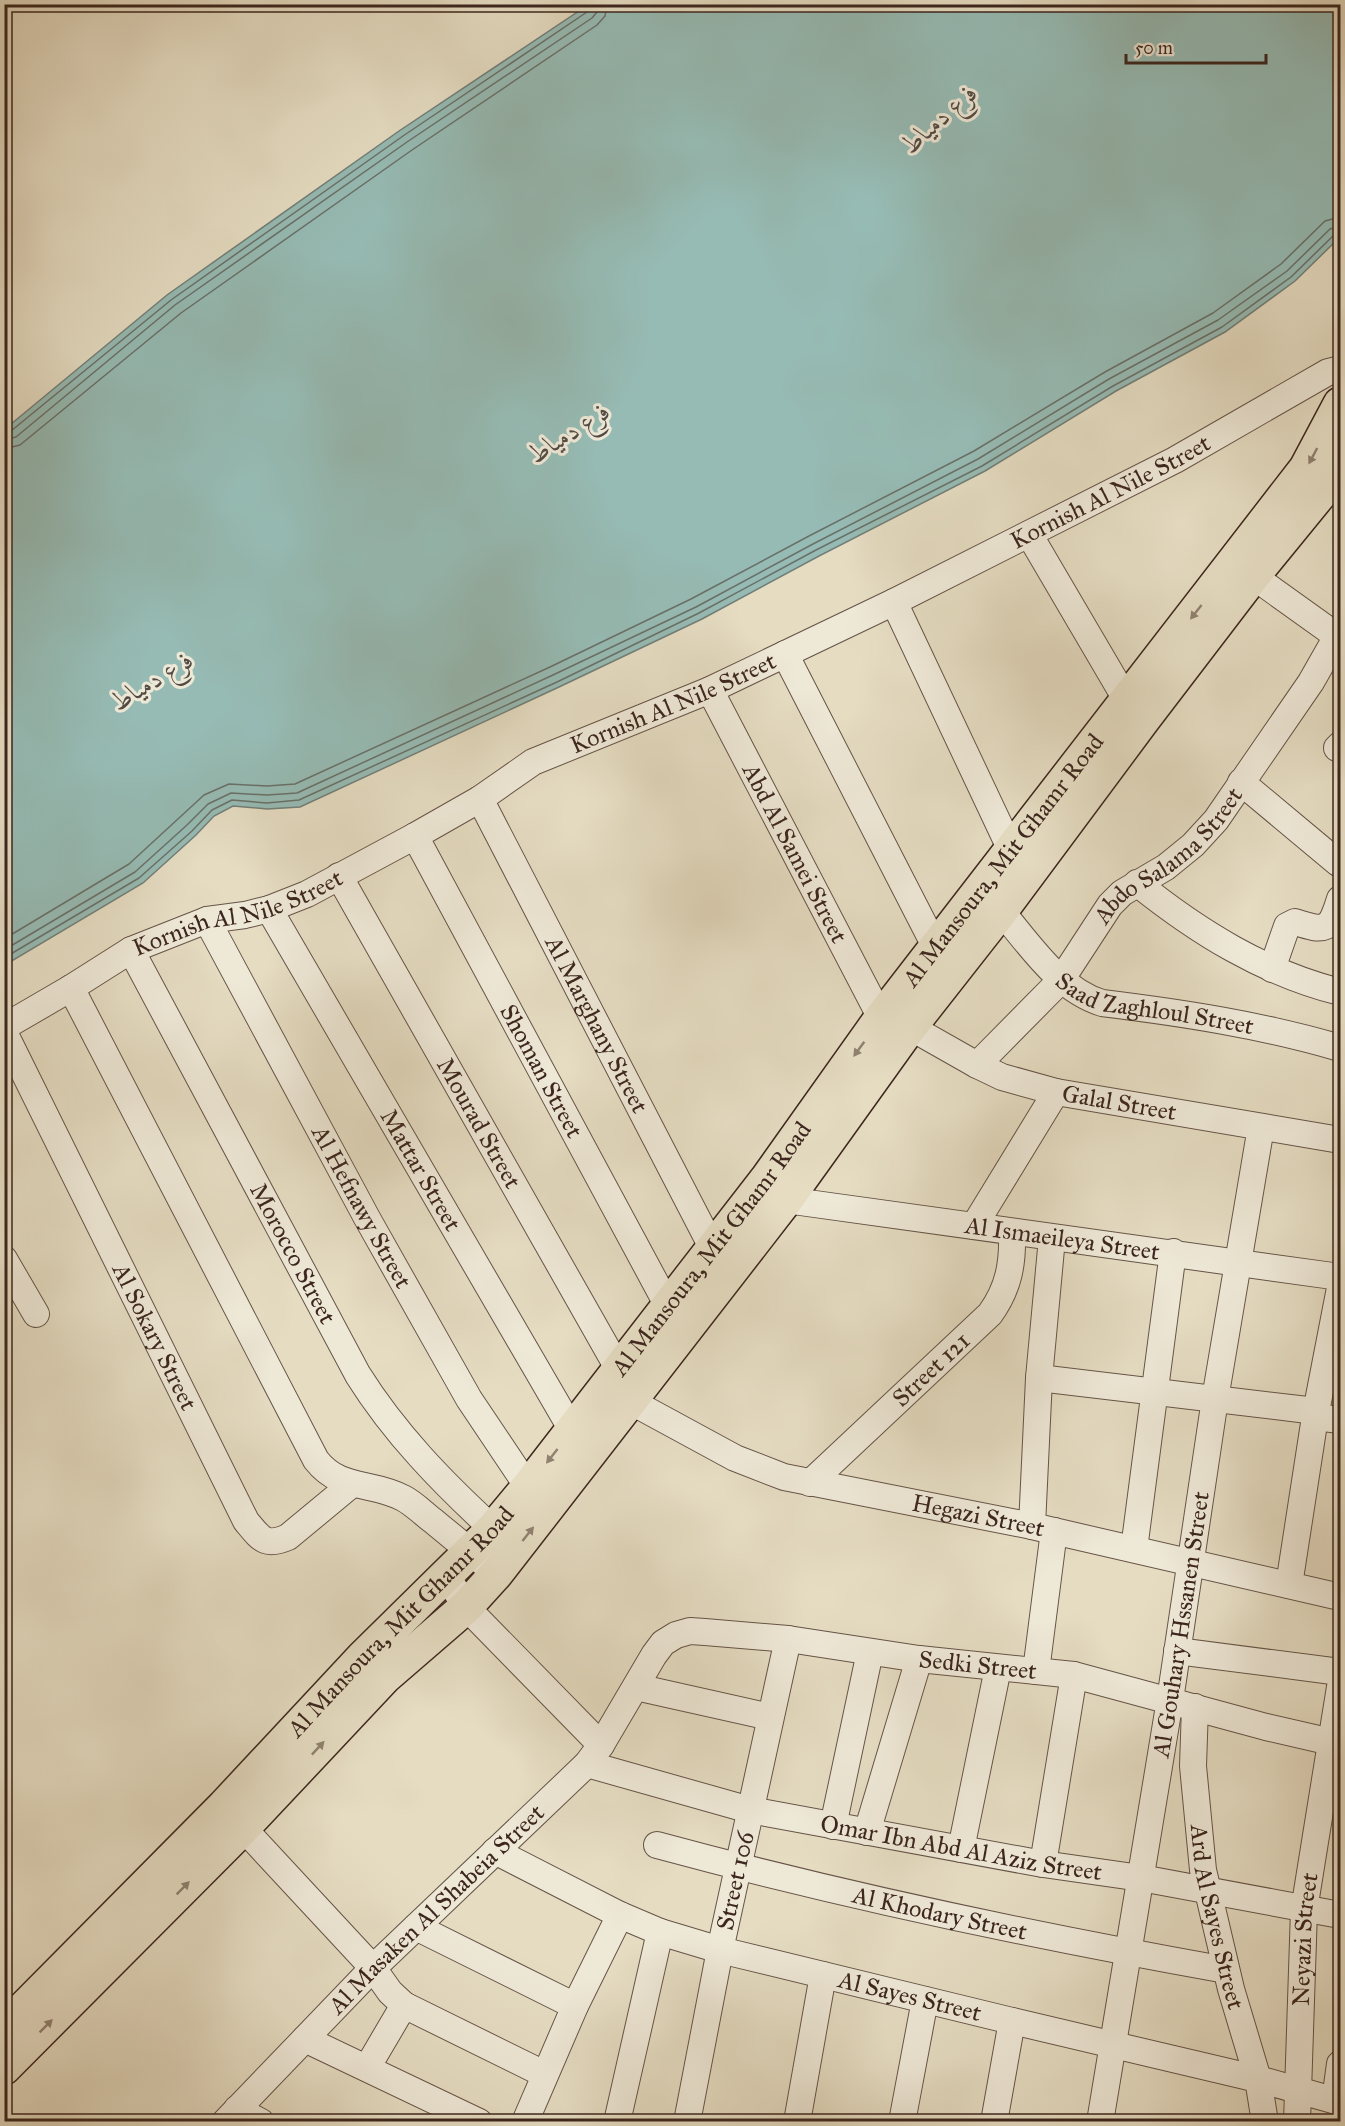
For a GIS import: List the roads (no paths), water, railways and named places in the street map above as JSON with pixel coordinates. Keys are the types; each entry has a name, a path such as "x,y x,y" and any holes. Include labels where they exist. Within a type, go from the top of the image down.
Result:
{"main road":[{"name":"Al Mansoura, Mit Ghamr Road","path":"4,2068 243,1828 385,1677 466,1607 496,1574 786,1200 896,1023 936,948 1306,468 1341,404"},
{"name":"Al Mansoura, Mit Ghamr Road","path":"4,2028 224,1806 363,1657 482,1540 528,1487 768,1177 896,1023 1001,911 1143,720 1341,465"}],"street":[{"name":"Kornish Al Nile Street","path":"4,1029 130,950 207,920 269,909 307,894 480,799 533,762 710,690 894,602 1175,460 1328,372 1341,369"},
{"path":"1029,534 1127,701"},
{"path":"1253,576 1339,634"},
{"path":"894,602 1011,850"},
{"name":"Abdo Salama Street","path":"977,1065 1061,980 1110,906 1122,893 1166,867 1193,845 1216,820 1311,681 1339,634"},
{"path":"785,654 936,948"},
{"name":"Abd Al Samei Street","path":"710,690 896,1023"},
{"path":"1241,782 1338,863"},
{"name":"Al Marghany Street","path":"480,799 713,1249"},
{"name":"Shoman Street","path":"416,836 668,1306"},
{"name":"Mourad Street","path":"339,876 618,1368"},
{"path":"1137,883 1168,908 1236,952 1272,969 1341,992"},
{"path":"1272,969 1285,929 1289,924 1295,922 1316,928 1326,927 1334,920 1341,899"},
{"name":"Mattar Street","path":"269,909 572,1431"},
{"name":"Saad Zaghloul Street","path":"1001,911 1061,980 1080,994 1102,1003 1223,1019 1341,1048"},
{"name":"Al Hefnawy Street","path":"207,920 367,1218 463,1389 528,1487"},
{"name":"Morocco Street","path":"130,950 358,1375 373,1400 414,1451 452,1491 482,1540"},
{"path":"71,988 316,1460 325,1471 352,1484 389,1491 482,1540 496,1574"},
{"name":"Galal Street","path":"896,1023 1002,1077 1056,1092 1341,1140"},
{"name":"Al Sokary Street","path":"4,1029 246,1521 259,1537 269,1542 277,1542 288,1537 352,1484"},
{"path":"974,1226 1056,1092"},
{"name":"Al Gouhary Hssanen Street","path":"1101,2121 1141,1878 1183,1703 1177,1651 1215,1399 1261,1127"},
{"name":"Al Ismaeileya Street","path":"786,1200 1341,1277"},
{"name":"Street 121","path":"810,1483 990,1314 1007,1284 1013,1258 1012,1232"},
{"path":"1036,1671 1043,1529 1039,1378 1052,1238"},
{"path":"1134,1549 1173,1252"},
{"path":"4,1259 36,1314"},
{"path":"1289,1585 1316,1414 1341,1288"},
{"path":"1039,1378 1215,1399 1316,1414 1341,1420"},
{"name":"Hegazi Street","path":"630,1401 743,1462 784,1477 1043,1529 1341,1597"},
{"path":"446,1575 466,1607 594,1754"},
{"name":"Sedki Street","path":"636,1687 663,1644 676,1635 690,1631 705,1632 788,1640 919,1659 1074,1675 1336,1744"},
{"name":"Street 106","path":"687,2121 737,1866 788,1640"},
{"path":"1177,1651 1341,1672"},
{"path":"833,1826 870,1652"},
{"path":"867,1832 919,1659"},
{"path":"961,1849 998,1668"},
{"path":"1043,1864 1074,1675"},
{"path":"636,1687 770,1717"},
{"name":"Al Masaken Al Shabeia Street","path":"231,2115 373,1968 594,1754 636,1687"},
{"name":"Neyazi Street","path":"1297,2121 1304,1910 1336,1744 1341,1688"},
{"name":"Ard Al Sayes Street","path":"1183,1703 1193,1766 1200,1848 1207,1891 1226,1970 1258,2079 1264,2121"},
{"name":"Omar Ibn Abd Al Aziz Street","path":"594,1754 750,1810 1043,1864 1141,1878 1304,1910 1341,1915"},
{"path":"243,1828 373,1968 390,1992 404,2005 544,2074"},
{"name":"Al Khodary Street","path":"657,1845 874,1900 1226,1970"},
{"name":"Al Sayes Street","path":"495,1851 620,1915 660,1932 720,1950 1258,2079 1338,2101"},
{"path":"525,2121 575,2006 620,1915"},
{"path":"416,1927 575,2006"},
{"path":"617,2121 660,1932"},
{"path":"797,2121 823,1975"},
{"path":"902,2121 925,2000"},
{"path":"367,2068 404,2005"},
{"path":"994,2121 1012,2021"},
{"path":"305,2039 479,2121"},
{"path":"1338,2101 1341,2064"},
{"path":"231,2115 261,2121"}],"water":[{"name":"فرع دمياط","path":"588,5 1340,5 1340,237 1295,281 1225,332 1116,391 985,471 702,619 300,807 267,809 233,806 214,816 143,883 5,965 5,429 167,295 399,131"}]}
